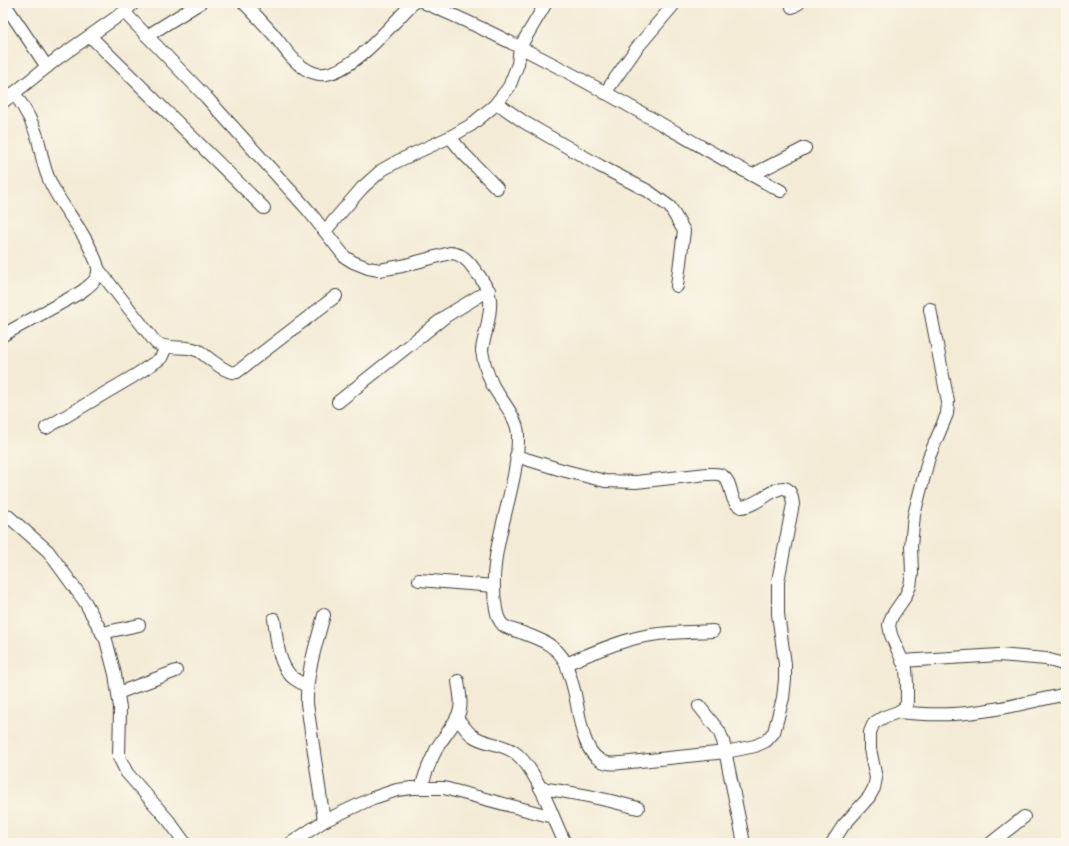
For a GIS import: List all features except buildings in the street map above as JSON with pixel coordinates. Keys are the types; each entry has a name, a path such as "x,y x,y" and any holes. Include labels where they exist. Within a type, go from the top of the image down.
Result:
{"street":[{"path":"4,3 47,67"},
{"path":"3,102 47,67 124,12 134,3"},
{"path":"147,36 200,3"},
{"path":"244,3 295,61 315,74 329,74 348,65 371,46 413,3"},
{"path":"425,3 467,21 549,62 781,191"},
{"path":"325,231 362,188 382,170 450,137 471,125 497,103 509,87 514,75 518,64 520,47 546,3"},
{"path":"605,93 636,49 674,3"},
{"path":"124,12 206,97 308,210 345,257 363,266 379,270 402,266 450,253 456,253 471,264 482,278 489,290 491,305 482,349 484,368 494,387 511,413 518,433 513,482 494,562 494,586 498,619 509,629 542,640 559,652 566,664 585,737 591,752 600,760 610,764 726,752 755,746 766,741 774,732 785,680 785,664 778,614 778,581 794,504 792,494 789,490 784,487 779,488 754,504 741,507 734,502 728,483 723,476 716,474 636,482 605,481 516,456"},
{"path":"90,36 264,208"},
{"path":"14,93 31,120 38,138 48,178 58,197 86,238 99,270 156,343 166,347 191,348 198,350 227,370 234,373 256,358 336,296"},
{"path":"497,103 524,122 594,163 648,191 670,207 684,231 677,286"},
{"path":"450,137 463,153 497,188"},
{"path":"752,175 805,148"},
{"path":"3,335 81,292 92,284 97,278 99,270"},
{"path":"338,402 446,316 489,290"},
{"path":"832,843 843,826 869,797 874,788 876,778 870,749 870,732 874,723 884,717 898,712 904,708 907,703 908,683 906,669 891,635 889,625 892,616 905,598 910,586 912,573 911,546 914,515 929,457 947,414 948,402 930,310"},
{"path":"46,428 157,361 164,353 166,347"},
{"path":"3,513 48,551 85,602 102,632 106,640 115,674 118,693 120,708 119,757 127,773 169,820 185,843"},
{"path":"419,580 494,586"},
{"path":"324,615 310,665 306,687 307,704 324,821"},
{"path":"274,619 279,650 284,665 292,676 306,687"},
{"path":"102,632 139,625"},
{"path":"566,664 597,650 636,638 670,632 713,631"},
{"path":"902,661 999,655 1046,658 1066,665"},
{"path":"118,693 176,671"},
{"path":"420,788 436,749 457,718 460,709 461,696 458,681"},
{"path":"898,712 929,715 955,714 1002,708 1066,694"},
{"path":"699,706 719,731 726,752 739,825 744,843"},
{"path":"457,718 473,736 479,740 504,746 514,752 525,762 534,774 565,843"},
{"path":"291,843 324,821 373,798 397,790 444,788 553,817"},
{"path":"540,788 594,796 638,808"},
{"path":"991,843 1024,817"}]}
